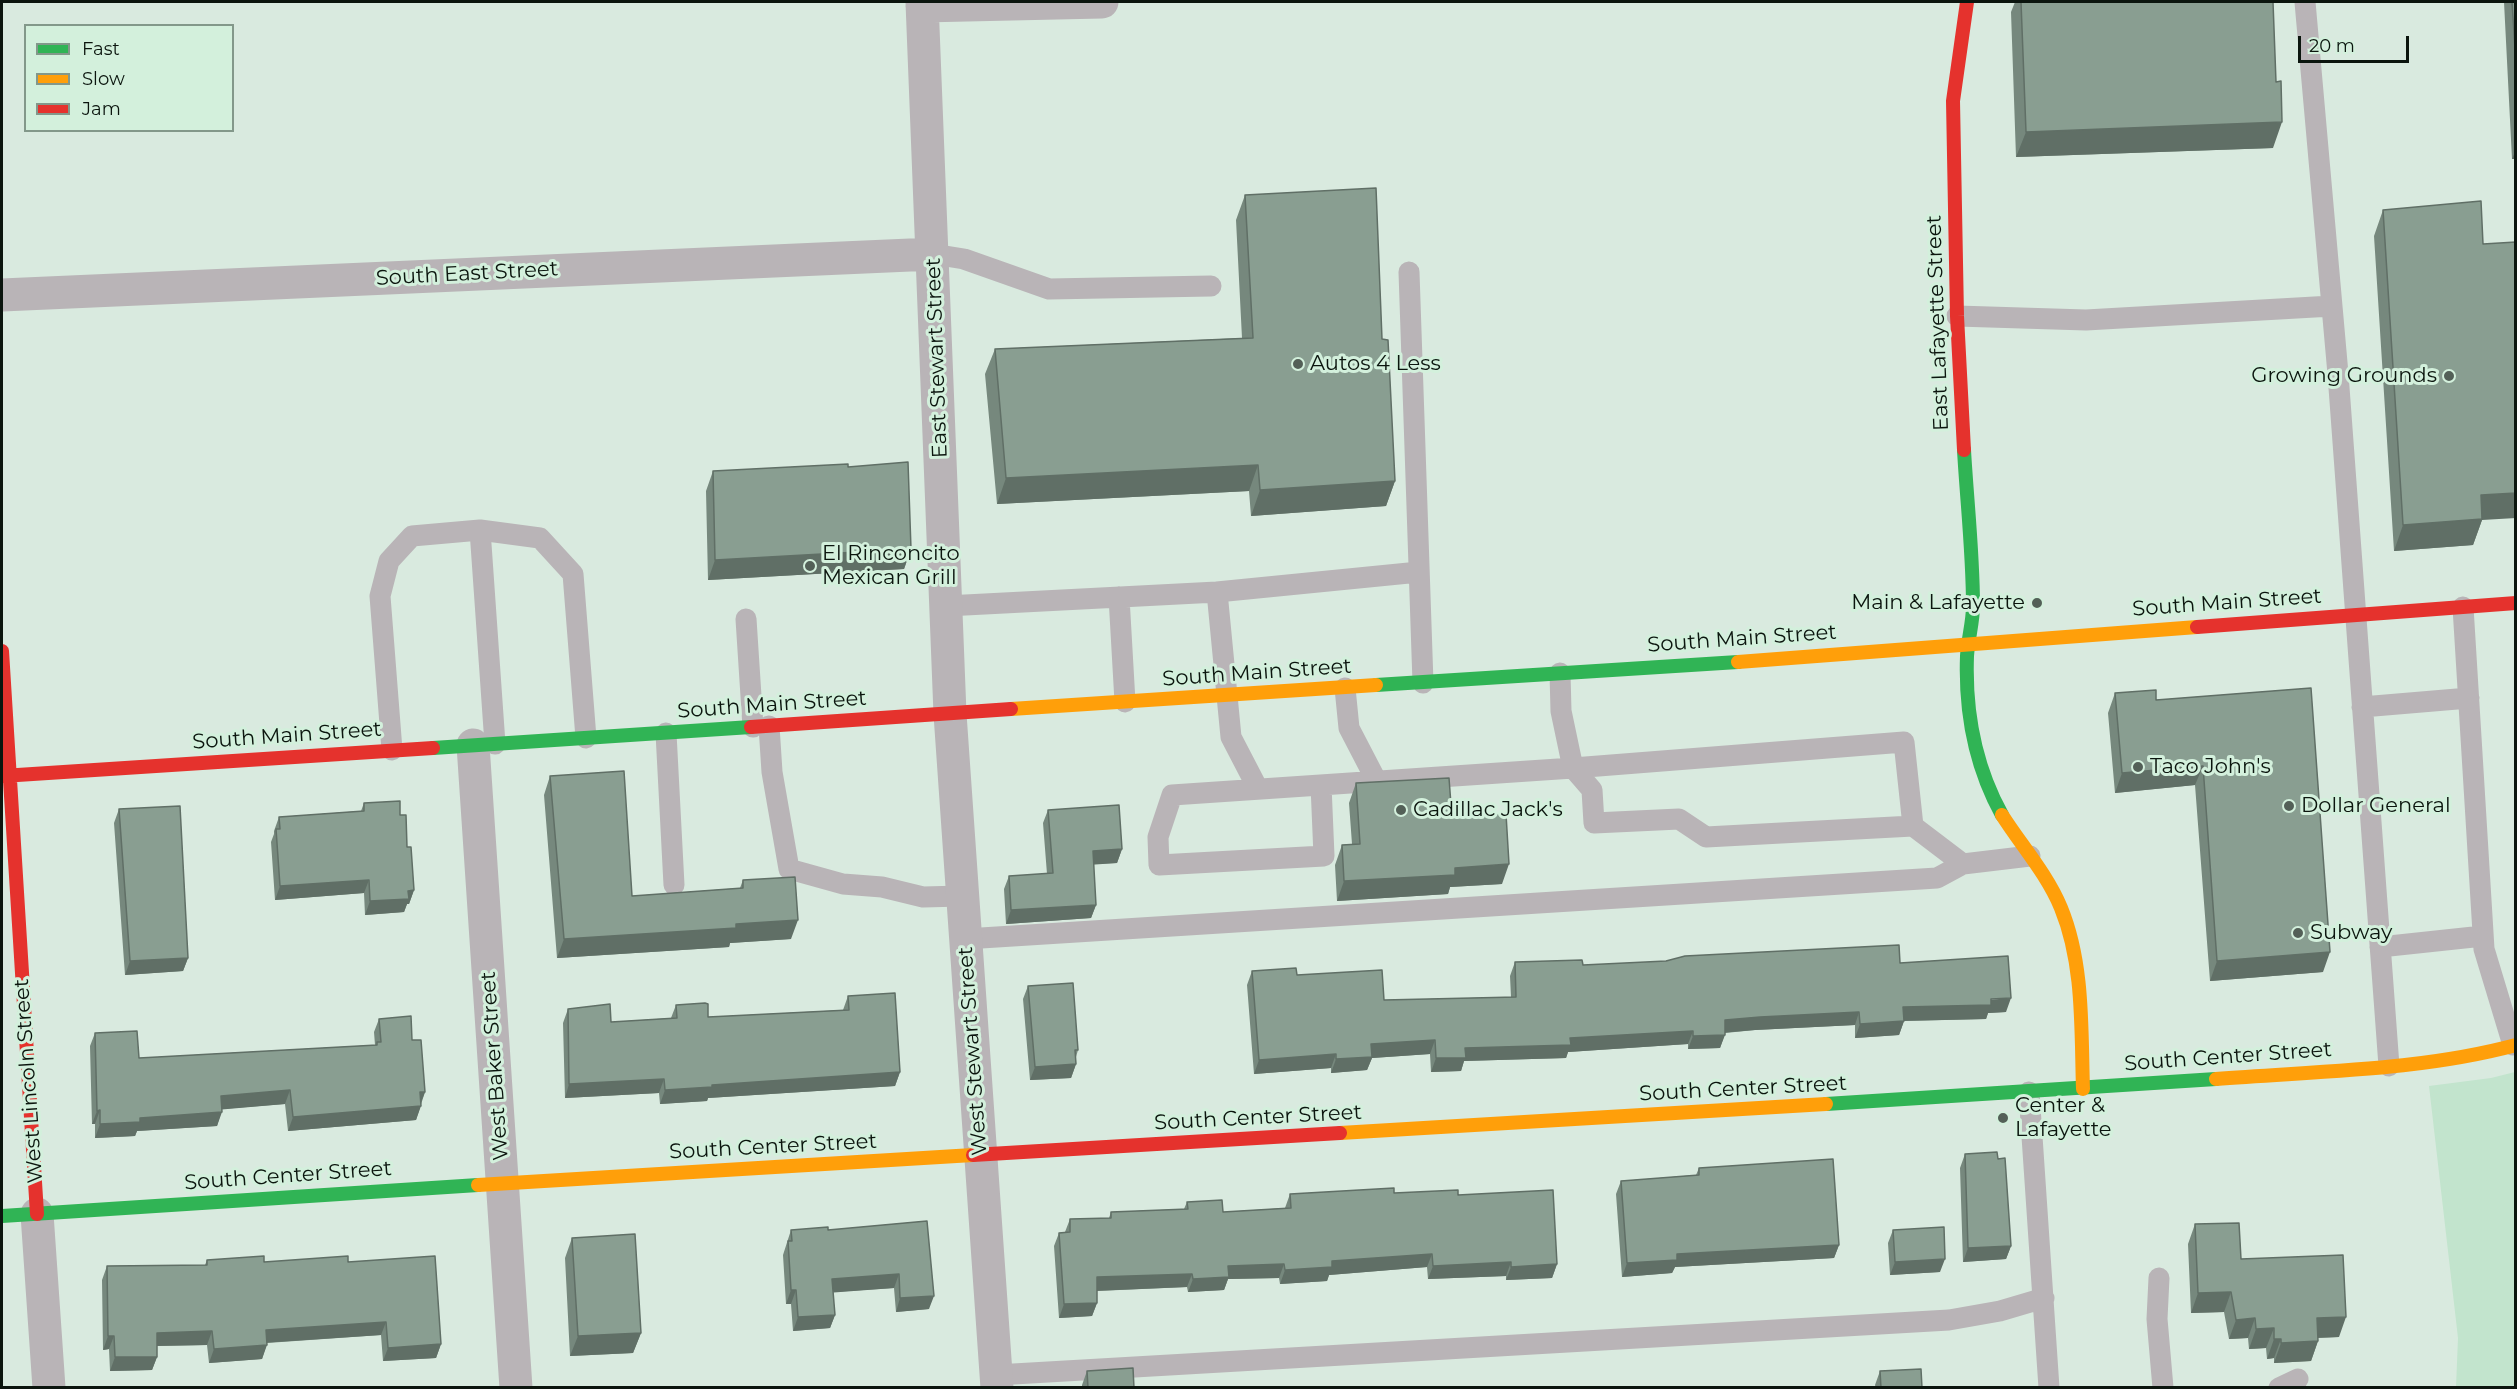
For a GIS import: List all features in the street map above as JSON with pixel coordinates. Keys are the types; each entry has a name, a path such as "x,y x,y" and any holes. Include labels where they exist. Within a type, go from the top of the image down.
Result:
{"main road":[{"name":"East Lafayette Street","path":"1967,2 1953,101 1957,316 1973,608 1966,643 1974,746 1994,800 2060,908 2073,949 2083,1089"},
{"name":"South Main Street","path":"5,776 1423,683 2516,603"},
{"name":"West Lincoln Street","path":"2,651 5,776 37,1214"},
{"name":"South Center Street","path":"2,1216 502,1183 2083,1089 2389,1066 2483,1054 2514,1045"}],"street":[{"path":"922,4 1102,2"},
{"name":"East Stewart Street","path":"922,4 950,714"},
{"name":"South East Street","path":"2,295 933,254"},
{"name":"West Stewart Street","path":"950,714 996,1381"},
{"name":"West Baker Street","path":"484,744 502,1183 516,1388"},
{"name":"West Lincoln Street","path":"37,1214 49,1388"}],"lane":[{"path":"2305,2 2332,306 2389,1066"},
{"path":"933,254 964,260 1049,289 1211,286"},
{"path":"1410,272 1423,683"},
{"path":"1957,316 2086,320 2332,306"},
{"path":"480,530 484,744"},
{"path":"392,750 380,596 389,561 412,536 480,530 540,538 573,574 586,738"},
{"path":"946,606 1217,592 1419,572"},
{"path":"1217,592 1232,737 1258,789"},
{"path":"1119,597 1125,702"},
{"path":"2463,607 2484,949 2514,1045"},
{"path":"746,618 761,726 772,772 789,869 843,884 882,887 923,897 962,896"},
{"path":"1560,673 1562,711 1573,768 1592,790 1594,823 1679,819 1706,837 1913,826 1963,864"},
{"path":"1345,688 1349,728 1376,780"},
{"path":"2362,707 2469,698"},
{"path":"666,733 674,885"},
{"path":"1321,785 1324,856 1159,865 1158,837 1172,795 1573,768 1905,742 1913,826"},
{"path":"965,939 1937,878 1963,864 2030,856"},
{"path":"2380,947 2483,936"},
{"path":"2029,1092 2049,1388"},
{"path":"2159,1278 2157,1318 2163,1388"},
{"path":"996,1381 1948,1320 2000,1311 2044,1298"}],"green space":[{"path":"2515,1072 2515,1387 2456,1387 2458,1338 2429,1086 2491,1078"}],"building":[{"path":"2021,2 2273,2 2276,82 2281,81 2282,122 2026,132"},
{"path":"2512,2 2516,2 2516,64"},
{"name":"Autos 4 Less","path":"1376,188 1382,339 1388,340 1395,481 1260,490 1258,465 1006,478 995,349 1253,338 1245,195"},
{"name":"Growing Grounds","path":"2481,201 2483,244 2516,242 2516,493 2481,495 2482,519 2403,525 2383,210"},
{"path":"908,462 911,549 715,560 713,471 848,464 848,467"},
{"path":"2311,688 2330,952 2217,961 2203,766 2122,773 2115,693 2156,690 2156,700"},
{"path":"624,771 632,896 743,888 743,880 795,877 798,920 736,924 736,928 564,939 550,776"},
{"path":"1449,778 1452,818 1506,814 1509,864 1455,868 1455,875 1344,881 1342,845 1360,844 1356,783"},
{"path":"400,801 400,815 406,815 407,847 411,847 414,890 408,891 409,899 370,901 369,880 280,886 276,829 280,829 279,817 364,811 364,803"},
{"path":"1119,805 1122,849 1093,851 1096,905 1011,910 1009,876 1053,873 1048,810"},
{"path":"180,806 188,958 130,961 119,809"},
{"path":"1899,945 1900,963 2008,956 2011,998 1991,999 1991,1005 1903,1007 1904,1021 1860,1024 1859,1012 1760,1017 1725,1020 1725,1035 1693,1036 1693,1031 1570,1038 1571,1045 1465,1048 1466,1058 1436,1058 1435,1040 1371,1044 1372,1057 1336,1059 1336,1054 1259,1060 1252,971 1296,968 1297,975 1382,970 1384,1000 1516,997 1515,962 1582,960 1583,965 1666,961 1685,956"},
{"path":"1073,983 1078,1050 1075,1050 1076,1064 1035,1067 1028,986"},
{"path":"895,993 900,1072 665,1090 664,1079 569,1084 568,1009 610,1004 611,1022 677,1018 676,1005 705,1003 708,1004 708,1017 849,1010 848,996"},
{"path":"411,1016 412,1040 421,1040 425,1092 420,1092 421,1106 293,1117 290,1090 221,1096 222,1112 140,1118 140,1122 100,1124 100,1110 97,1111 95,1033 137,1031 139,1058 377,1045 377,1042 381,1042 379,1019"},
{"path":"1997,1152 1998,1159 2005,1158 2011,1246 1968,1248 1965,1154"},
{"path":"1833,1159 1839,1245 1677,1254 1677,1260 1627,1263 1621,1181 1699,1175 1699,1168"},
{"path":"1394,1188 1394,1193 1458,1190 1458,1195 1553,1190 1557,1264 1511,1267 1511,1262 1433,1266 1432,1254 1332,1261 1332,1267 1285,1270 1284,1264 1228,1266 1229,1277 1193,1279 1192,1274 1097,1277 1097,1303 1064,1304 1059,1233 1070,1232 1070,1219 1111,1218 1111,1212 1188,1209 1187,1202 1222,1200 1223,1212 1291,1208 1290,1194"},
{"path":"927,1221 934,1296 900,1298 899,1274 832,1279 835,1315 798,1317 796,1290 791,1290 788,1241 792,1241 791,1230 828,1227 828,1230"},
{"path":"2239,1223 2241,1259 2343,1255 2346,1317 2317,1318 2318,1341 2281,1343 2281,1339 2274,1339 2274,1328 2256,1329 2255,1318 2236,1320 2231,1292 2198,1293 2195,1224"},
{"path":"1944,1227 1945,1259 1895,1262 1893,1230"},
{"path":"635,1234 641,1333 578,1336 572,1238"},
{"path":"264,1256 264,1262 348,1256 348,1262 435,1256 441,1344 388,1348 386,1322 266,1330 267,1345 214,1349 212,1331 157,1333 157,1357 115,1357 114,1336 108,1336 107,1266 207,1265 207,1260"},
{"path":"1133,1368 1134,1388 1088,1388 1087,1371"},
{"path":"1921,1369 1922,1388 1881,1388 1880,1371"}],"traffic: fast":[{"path":"1964,450 1973,586 1973,612 1967,656 1970,718 1985,777 2002,815"},
{"path":"1376,685 1738,662"},
{"path":"433,748 751,727"},
{"path":"1826,1104 2216,1079"},
{"path":"2,1216 478,1185"}],"traffic: slow":[{"path":"1738,662 2197,627"},
{"path":"1011,709 1376,685"},
{"path":"2002,815 2049,883 2068,929 2078,974 2083,1089"},
{"path":"2216,1079 2405,1065 2479,1054 2516,1045"},
{"path":"1340,1133 1826,1104"},
{"path":"478,1185 973,1155"}],"traffic: jam":[{"path":"1964,450 1957,316 1953,101 1967,2"},
{"path":"2197,627 2516,603"},
{"path":"2,651 37,1214"},
{"path":"751,727 1011,709"},
{"path":"2,776 433,748"},
{"path":"973,1155 1340,1133"}],"place":[{"name":"Autos 4 Less","path":"1298,364"},
{"name":"Growing Grounds","path":"2449,376"},
{"name":"El Rinconcito Mexican Grill","path":"810,566"},
{"name":"Main & Lafayette","path":"2037,603"},
{"name":"Taco John's","path":"2138,767"},
{"name":"Dollar General","path":"2289,806"},
{"name":"Cadillac Jack's","path":"1401,810"},
{"name":"Subway","path":"2298,933"},
{"name":"Center & Lafayette","path":"2003,1118"}]}
